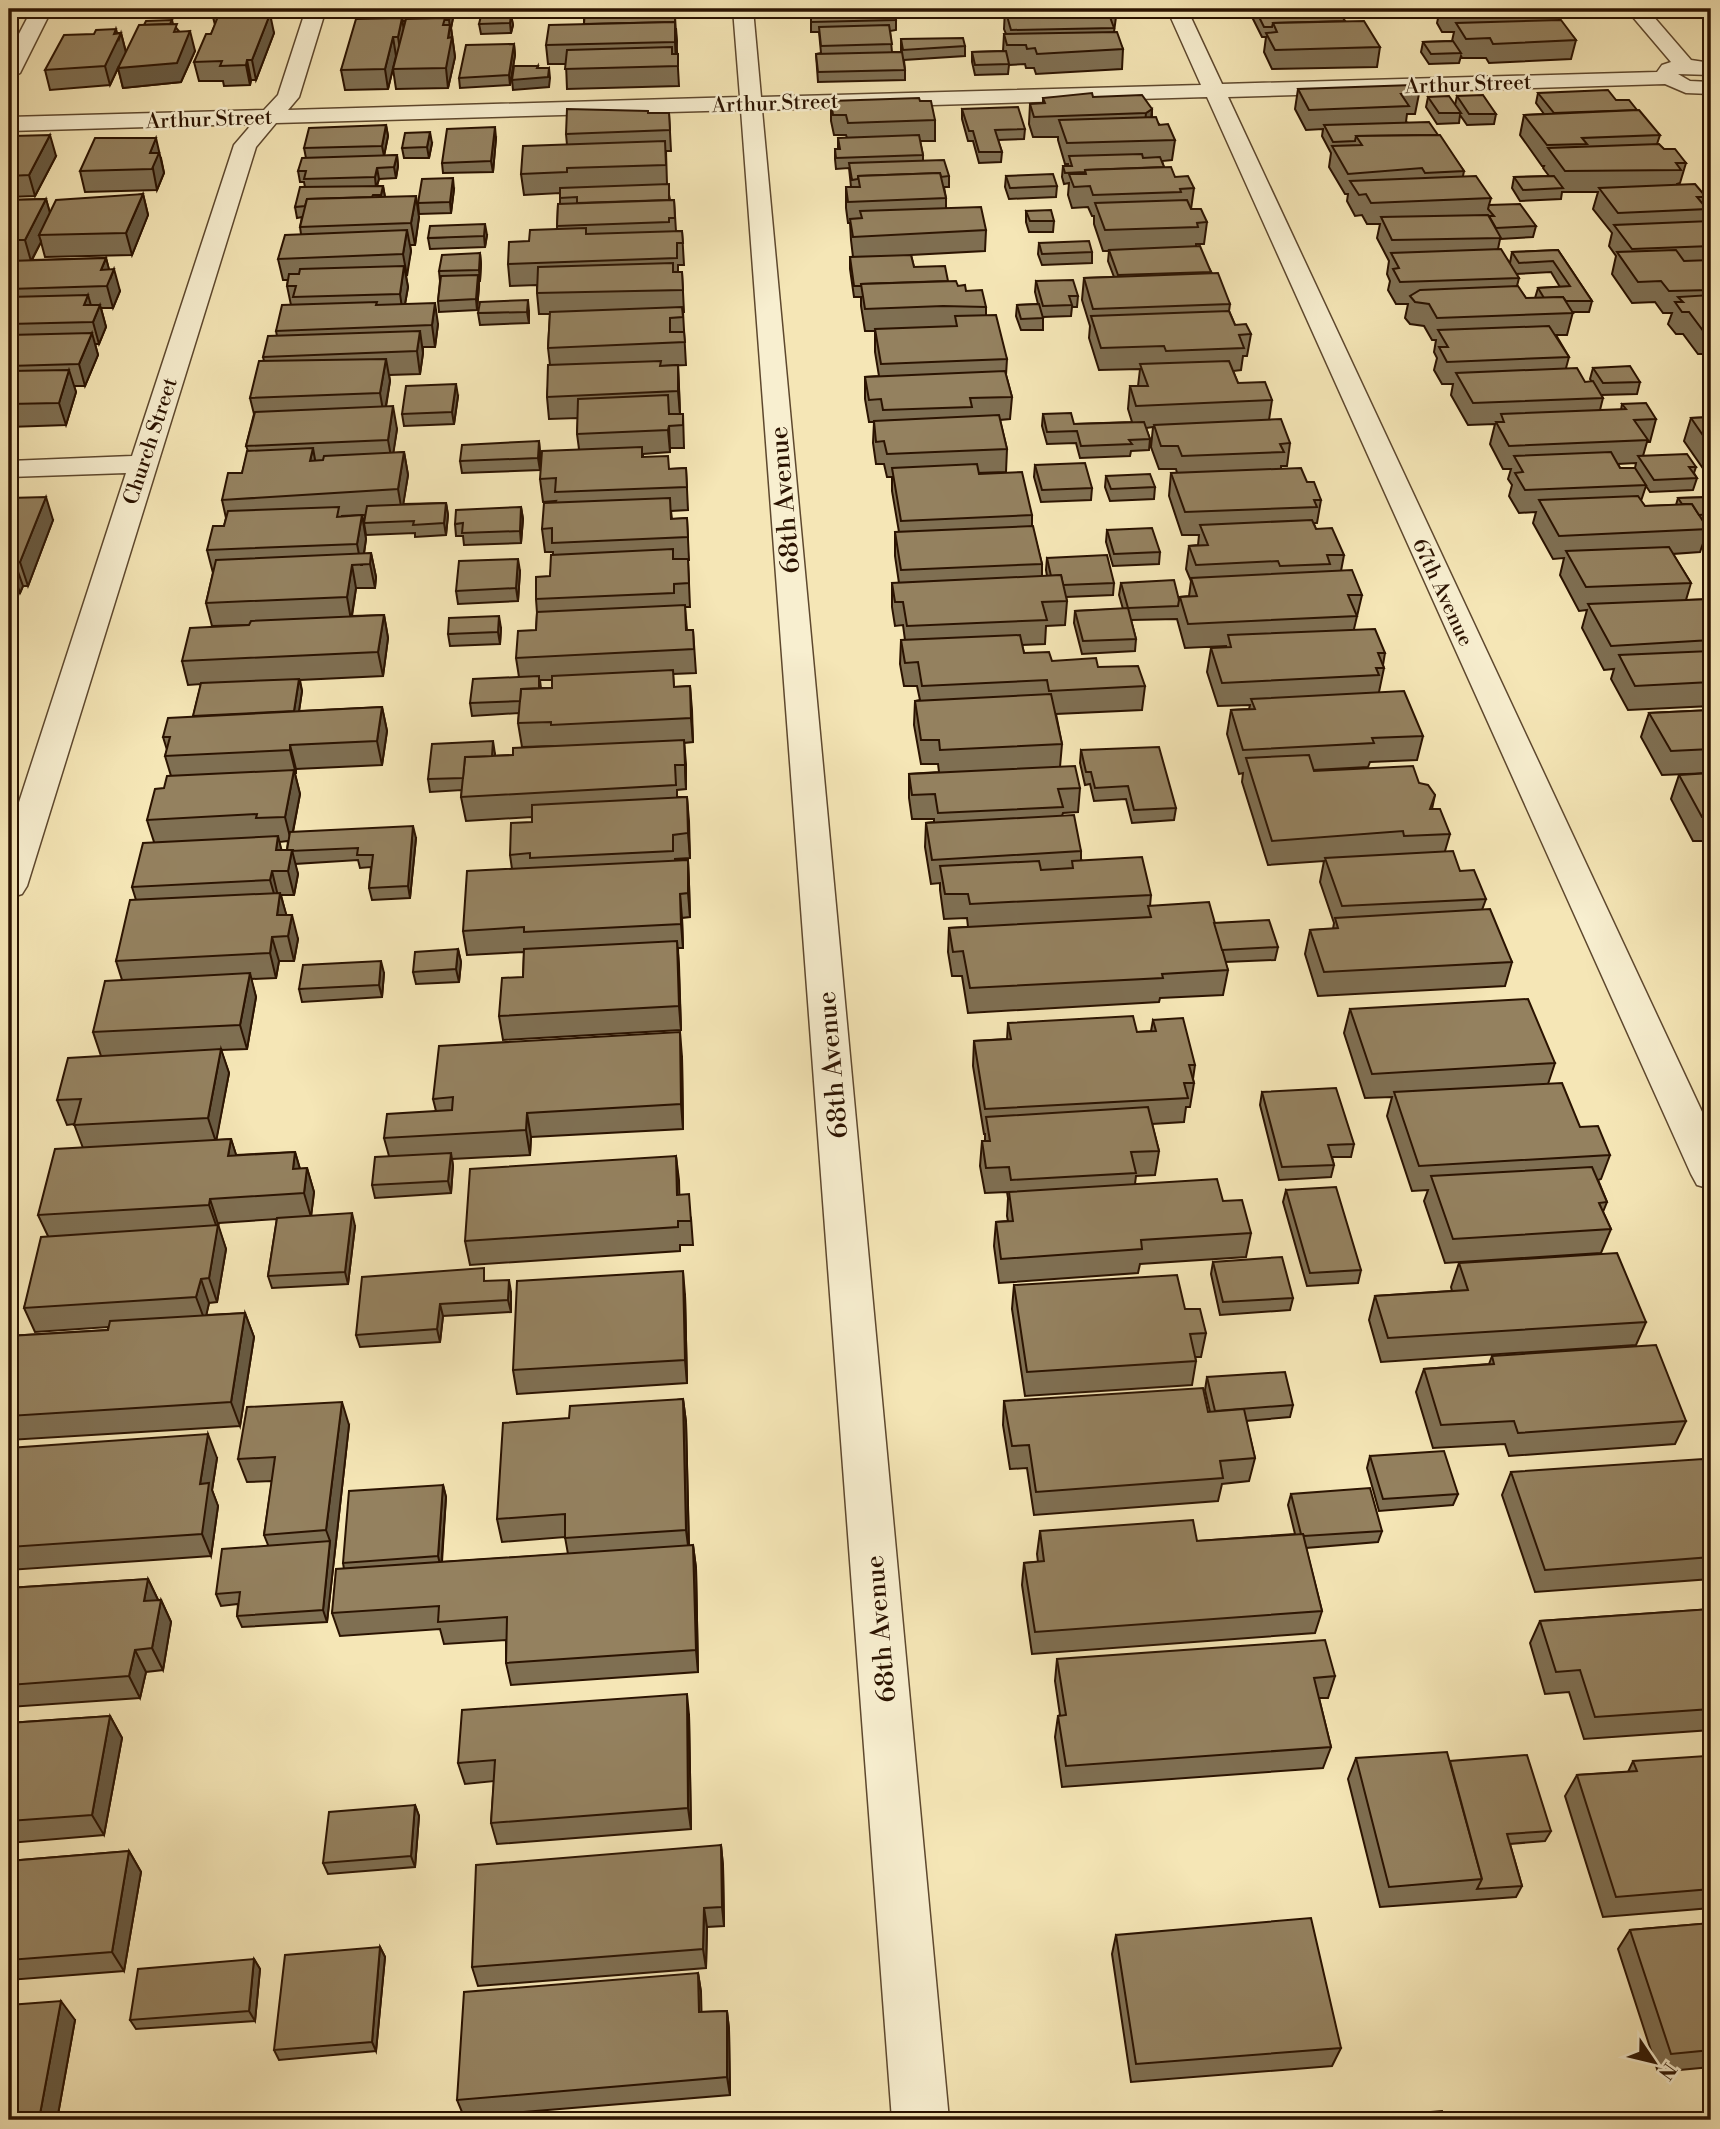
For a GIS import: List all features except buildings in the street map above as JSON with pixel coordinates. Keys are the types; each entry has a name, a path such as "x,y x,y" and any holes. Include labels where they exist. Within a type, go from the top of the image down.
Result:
{"street":[{"path":"9,73 42,9"},
{"name":"Church Street","path":"9,886 245,145 291,92 316,9"},
{"name":"68th Avenue","path":"743,9 921,2120"},
{"name":"67th Avenue","path":"1177,9 1711,1174"},
{"path":"1636,9 1677,72 1683,86 1710,85"},
{"name":"Arthur Street","path":"9,124 1215,91 1677,72"},
{"path":"9,469 142,464"}]}
